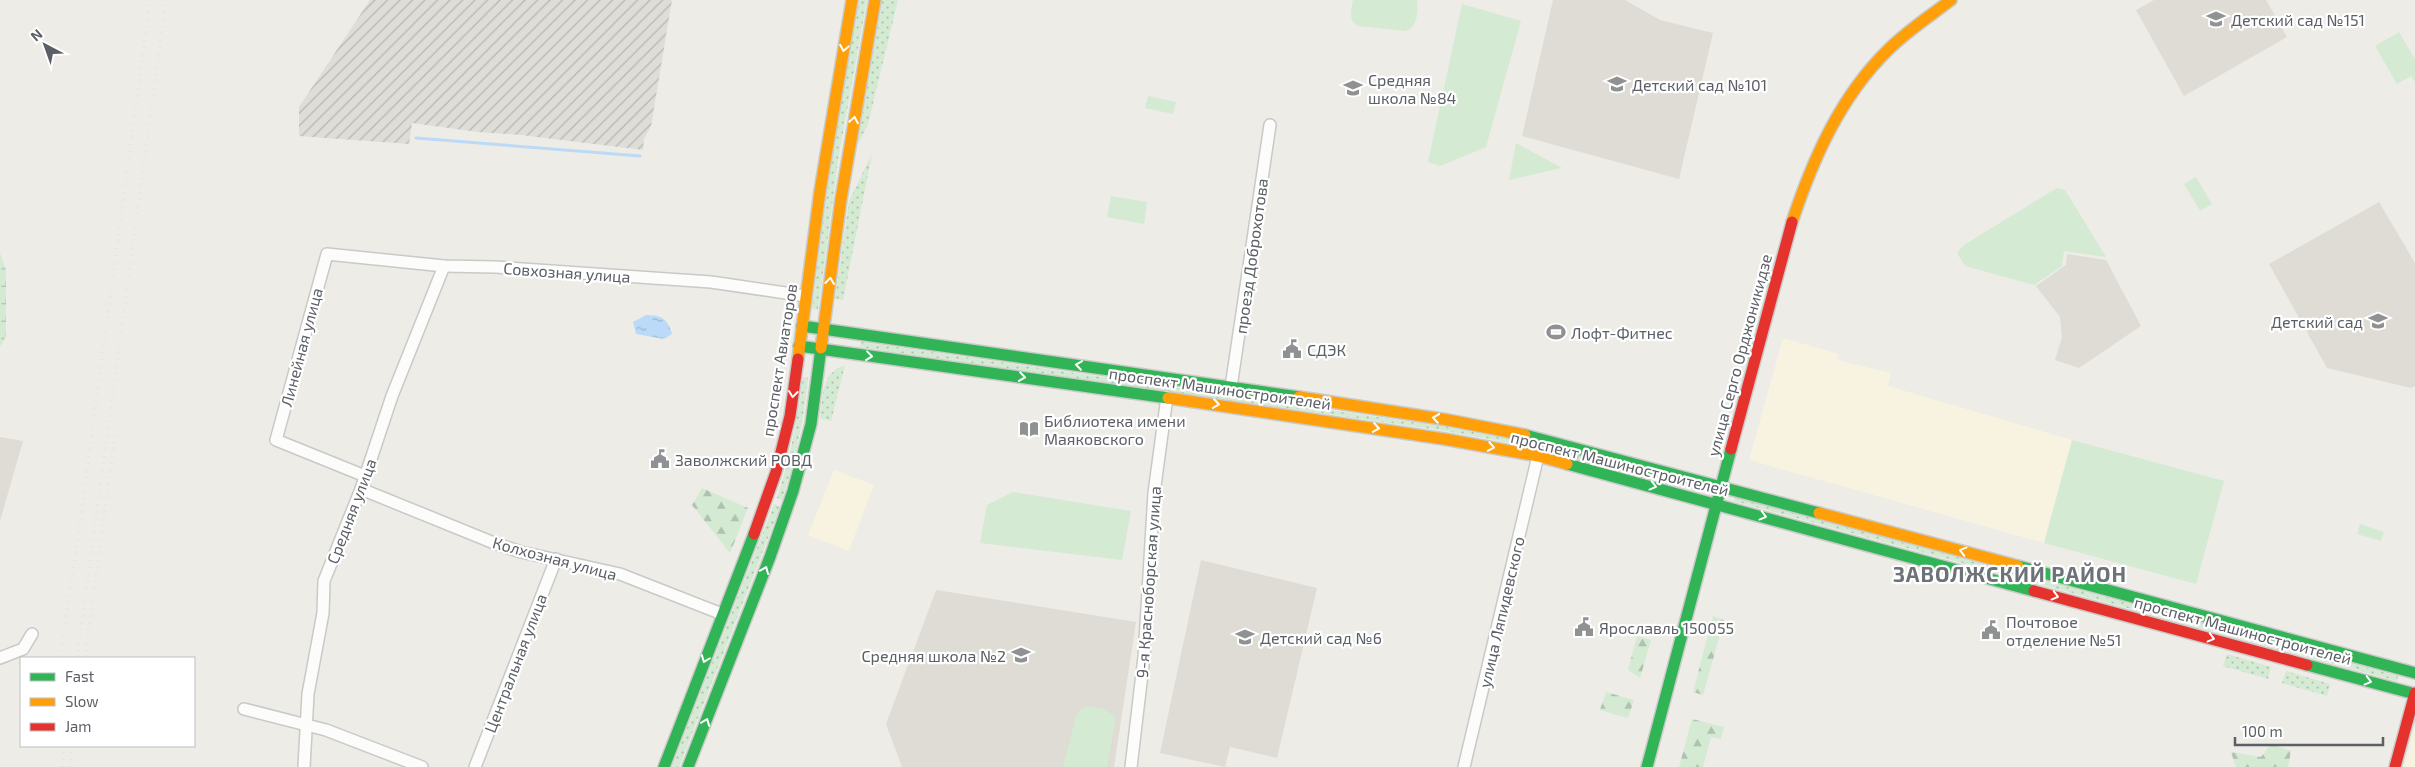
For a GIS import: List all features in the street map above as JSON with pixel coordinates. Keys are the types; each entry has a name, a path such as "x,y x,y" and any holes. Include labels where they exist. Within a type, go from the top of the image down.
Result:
{"main road":[{"name":"проспект Авиаторов","path":"664,767 776,472 790,416 820,191 852,0"},
{"path":"688,767 768,564 798,479 811,424 840,198 875,0"},
{"name":"улица Серго Орджоникидзе","path":"1647,767 1790,228 1804,187 1829,129 1847,99 1879,59 1951,0"},
{"name":"проспект Машиностроителей","path":"802,326 1231,387 1514,432 1721,485 2415,674"},
{"name":"проспект Машиностроителей","path":"799,346 1418,434 1538,456 2415,694"},
{"path":"2395,767 2415,694"}],"street":[{"name":"проезд Доброхотова","path":"1231,387 1270,124"},
{"name":"Совхозная улица","path":"327,254 444,266 495,266 711,282 806,296"},
{"name":"Линейная улица","path":"327,254 276,440 365,476"},
{"name":"Средняя улица","path":"304,767 311,669 323,613 324,581 361,489 392,396 444,266"},
{"name":"9-я Красноборская улица","path":"1131,767 1144,657 1154,493 1167,397"},
{"name":"улица Ляпидевского","path":"1464,767 1538,456"},
{"name":"Колхозная улица","path":"361,489 494,543 556,560 620,574 722,614"},
{"name":"Центральная улица","path":"474,767 556,560"},
{"path":"0,658 23,649 32,634"},
{"path":"244,709 307,724 422,767"}],"shaded area":[{"path":"370,0 672,0 651,126 644,139 643,150 412,123 409,144 299,136 299,107"},
{"name":"Детский сад №101","path":"1553,0 1625,0 1660,20 1713,33 1679,179 1522,136"},
{"path":"2154,0 2266,0 2287,37 2184,96 2136,10"},
{"path":"2379,202 2415,263 2415,386 2411,388 2327,368 2269,264"},
{"path":"2067,254 2106,260 2141,326 2079,368 2055,360 2062,337 2060,317 2036,286 2066,265"},
{"path":"1783,338 1839,354 1837,360 1891,373 1888,386 2072,440 2044,543 1749,460"},
{"path":"0,437 23,441 0,521"},
{"path":"834,470 874,485 849,551 808,535"},
{"name":"Детский сад №6","path":"1201,560 1317,588 1277,758 1230,747 1225,767 1160,753"},
{"name":"Средняя школа №2","path":"936,590 1136,622 1114,767 902,767 886,724"},
{"path":"2415,725 2415,767 2404,767"}],"green space":[{"path":"859,0 867,0 839,154 818,310 812,309 832,153"},
{"path":"882,0 898,0 868,124 857,146"},
{"path":"1353,0 1417,0 1418,9 1415,23 1405,31 1358,26 1351,18"},
{"path":"1462,4 1521,21 1486,147 1440,166 1428,162"},
{"path":"2399,32 2415,59 2415,82 2411,76 2397,84 2375,46"},
{"path":"1148,96 1176,102 1173,114 1145,108"},
{"path":"1516,143 1562,168 1509,180"},
{"path":"872,154 843,300 835,299 849,201"},
{"path":"2196,177 2212,204 2200,211 2184,184"},
{"path":"2057,188 2065,190 2106,257 2064,251 2062,266 2034,285 1965,266 1957,253 1964,245"},
{"path":"1111,196 1147,202 1144,224 1107,217"},
{"path":"0,253 6,270 6,336 0,347"},
{"path":"861,342 1446,427 1513,439 1699,487 1698,491 1512,443 1446,431 860,347"},
{"path":"845,365 831,421 820,418 827,379 837,369"},
{"path":"803,377 808,378 804,409 795,455 782,500 777,498 793,438"},
{"path":"2072,440 2224,481 2196,584 2044,543"},
{"path":"702,488 748,508 730,553 692,505"},
{"path":"1013,492 1131,511 1122,560 980,543 987,505"},
{"path":"1735,497 2398,676 2397,681 1734,501"},
{"path":"774,504 780,507 679,767 672,767"},
{"path":"2360,524 2384,532 2381,541 2357,534"},
{"path":"1713,616 1724,620 1703,695 1693,692"},
{"path":"1637,636 1651,640 1640,678 1628,670"},
{"path":"2227,654 2271,667 2268,679 2223,666"},
{"path":"2286,671 2330,684 2327,696 2282,683"},
{"path":"1606,692 1634,700 1628,718 1600,710"},
{"path":"1088,706 1104,709 1116,717 1107,767 1063,767 1076,716 1081,709"},
{"path":"1692,719 1724,727 1721,739 1711,737 1703,767 1679,767"},
{"path":"2271,744 2291,751 2288,767 2236,767 2231,752 2261,757"}],"water":[{"path":"646,315 660,317 666,321 672,334 664,339 636,334 633,322"}],"waterway":[{"path":"416,138 640,156"}],"railway":[{"path":"60,657 80,523 150,0"},
{"path":"77,657 166,0"},
{"path":"85,657 115,435"},
{"path":"62,767 65,747"},
{"path":"70,767 72,747"}],"traffic: fast":[{"path":"802,326 1299,397"},
{"path":"799,346 1168,398"},
{"path":"688,767 770,557 793,491 811,424 821,348"},
{"path":"1525,435 1819,513"},
{"path":"1647,767 1731,449"},
{"path":"1567,464 2034,591"},
{"path":"664,767 754,534"},
{"path":"2018,566 2415,673"},
{"path":"2307,665 2415,694"}],"traffic: slow":[{"path":"798,359 820,191 852,0"},
{"path":"821,348 841,199 875,0"},
{"path":"1792,222 1819,152 1842,108 1856,88 1871,68 1895,43 1951,0"},
{"path":"1299,397 1448,420 1525,435"},
{"path":"1168,398 1444,439 1538,456 1567,464"},
{"path":"1819,513 2018,566"}],"traffic: jam":[{"path":"1731,449 1792,222"},
{"path":"754,534 776,472 790,416 798,359"},
{"path":"2034,591 2307,665"},
{"path":"2395,767 2415,693"}],"place":[{"name":"Детский сад №151","path":"2216,19"},
{"name":"Детский сад №101","path":"1617,84"},
{"name":"Средняя школа №84","path":"1353,88"},
{"name":"Детский сад","path":"2378,321"},
{"name":"Лофт-Фитнес","path":"1556,332"},
{"name":"СДЭК","path":"1292,349"},
{"name":"Библиотека имени Маяковского","path":"1029,429"},
{"name":"Заволжский РОВД","path":"660,459"},
{"name":"Ярославль 150055","path":"1584,627"},
{"name":"Почтовое отделение №51","path":"1991,630"},
{"name":"Детский сад №6","path":"1245,637"},
{"name":"Средняя школа №2","path":"1021,655"}],"district":[{"name":"ЗАВОЛЖСКИЙ РАЙОН","path":"2010,573"}]}
